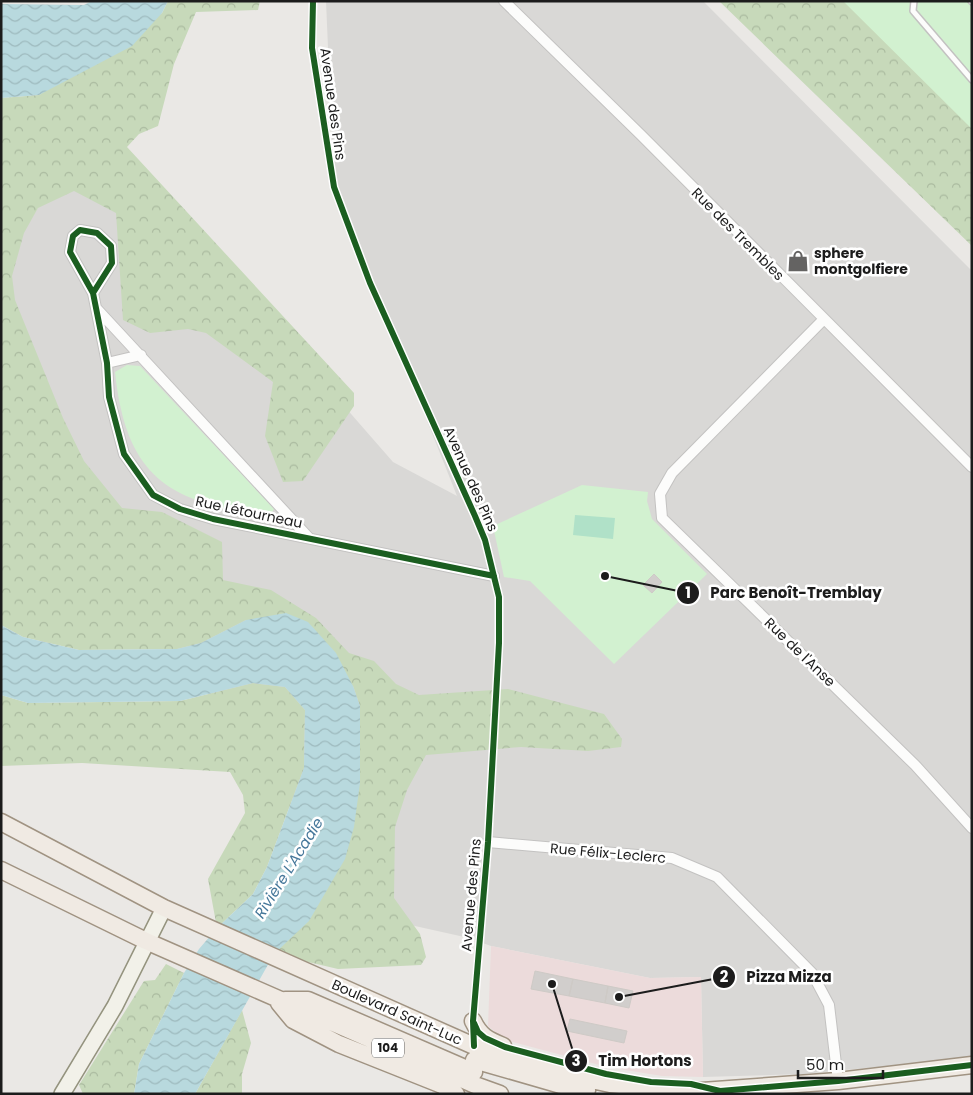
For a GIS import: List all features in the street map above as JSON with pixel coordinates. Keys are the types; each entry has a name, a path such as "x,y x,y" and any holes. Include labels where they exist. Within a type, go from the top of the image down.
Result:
{"main road":[{"name":"Boulevard Saint-Luc","path":"1,822 164,908 290,964 474,1071 500,1094"},
{"path":"1,870 146,941 276,999 308,1000 474,1071 607,1094"},
{"path":"276,999 293,1020 339,1044 442,1085 456,1094"},
{"path":"473,1021 478,1032 484,1038 505,1047 606,1074 651,1082 691,1084 716,1093"},
{"name":"Boulevard Saint-Luc","path":"474,1071 559,1073 610,1084 659,1090 716,1093 972,1065"}],"street":[{"name":"Rue des Trembles","path":"504,1 641,135 823,320 972,466"},
{"name":"Rue Létourneau","path":"93,293 112,263 111,246 97,234 80,230 74,236 70,252 93,293 107,363 109,397 124,454 153,495 180,510 213,518 494,576"},
{"name":"Rue Létourneau","path":"96,308 309,538"},
{"name":"Rue de l'Anse","path":"823,320 672,474 660,494 662,518 915,765 972,828"},
{"path":"107,363 141,355"},
{"name":"Rue Félix-Leclerc","path":"488,842 672,858 717,877 812,973 829,1005 838,1081"},
{"path":"62,1094 115,1006 164,908"}],"lane":[{"name":"Avenue des Pins","path":"313,1 312,48 334,187 370,283 475,516 484,540 499,597 499,643 488,842 473,1021 474,1071"},
{"path":"914,1 913,11 972,80"}],"shaded area":[{"path":"326,1 703,1 972,271 972,1058 803,1074 703,1077 701,977 650,978 491,946 469,938 379,918 90,534 2,268 92,117 393,462 457,496 334,187"},
{"path":"491,946 650,978 701,977 703,1077 662,1076 607,1067 505,1040 488,1026"}],"green space":[{"path":"168,1 260,1 258,10 196,12 174,64 158,126 139,134 127,147 354,393 354,406 303,481 283,482 265,436 273,382 206,333 188,329 150,333 123,320 116,213 74,191 38,208 24,233 12,276 15,300 63,418 84,461 122,508 162,512 222,542 223,580 271,590 316,618 349,653 374,661 396,684 419,695 508,689 604,714 622,739 621,747 588,751 521,747 426,755 407,790 395,827 394,898 420,934 426,957 421,965 338,969 274,954 360,783 360,706 353,686 246,620 201,643 177,649 79,650 23,637 1,625 1,98 39,95 162,13"},
{"path":"719,1 972,1 972,246"},
{"path":"843,1 972,1 972,129"},
{"path":"127,365 140,366 274,509 270,515 205,503 179,493 159,479 142,460 130,437 121,408 115,372"},
{"path":"582,485 648,492 647,501 652,519 707,574 614,664 530,581 504,577 493,526"},
{"path":"575,515 615,518 613,539 573,535"},
{"path":"253,683 285,687 305,710 304,768 267,867 253,894 217,928 208,879 245,813 243,795 230,772 82,763 1,766 1,695 28,703 180,701"},
{"path":"166,964 184,973 139,1064 134,1094 83,1094 79,1085 144,981 155,980"},
{"path":"242,1010 251,1043 242,1074 242,1094 195,1094"}],"water":[{"path":"92,1 168,1 162,13 132,46 39,95 1,98 1,4 84,5"},
{"name":"Rivière L'Acadie","path":"286,613 308,622 336,653 353,686 360,706 360,783 354,827 345,859 309,921 274,954 195,1094 134,1094 139,1064 184,973 199,949 217,928 253,894 267,867 304,768 305,710 285,687 253,683 180,701 28,703 1,695 1,625 23,637 79,650 177,649 201,643 246,620"}],"building":[{"path":"654,574 662,582 652,593 643,585"},
{"path":"535,971 573,979 569,996 531,989"},
{"path":"573,979 608,986 605,1003 569,996"},
{"path":"608,986 633,991 629,1008 605,1003"},
{"path":"570,1019 627,1031 624,1043 567,1031"}],"cycle path":[{"path":"313,1 312,48 334,187 370,283 485,540 499,597 499,643 488,842 473,1021 474,1046"},
{"path":"93,293 112,263 111,246 97,233 80,230 73,236 70,252 93,293 107,363 109,397 124,454 153,495 180,509 213,519 494,576"},
{"path":"474,1023 478,1032 485,1038 505,1047 606,1074 651,1082 691,1084 720,1091 838,1081 972,1065"}],"place":[{"name":"sphere montgolfiere","path":"798,261"},
{"name":"Parc Benoît-Tremblay","path":"605,576"},
{"name":"Tim Hortons","path":"552,984"},
{"name":"Pizza Mizza","path":"619,997"}]}
